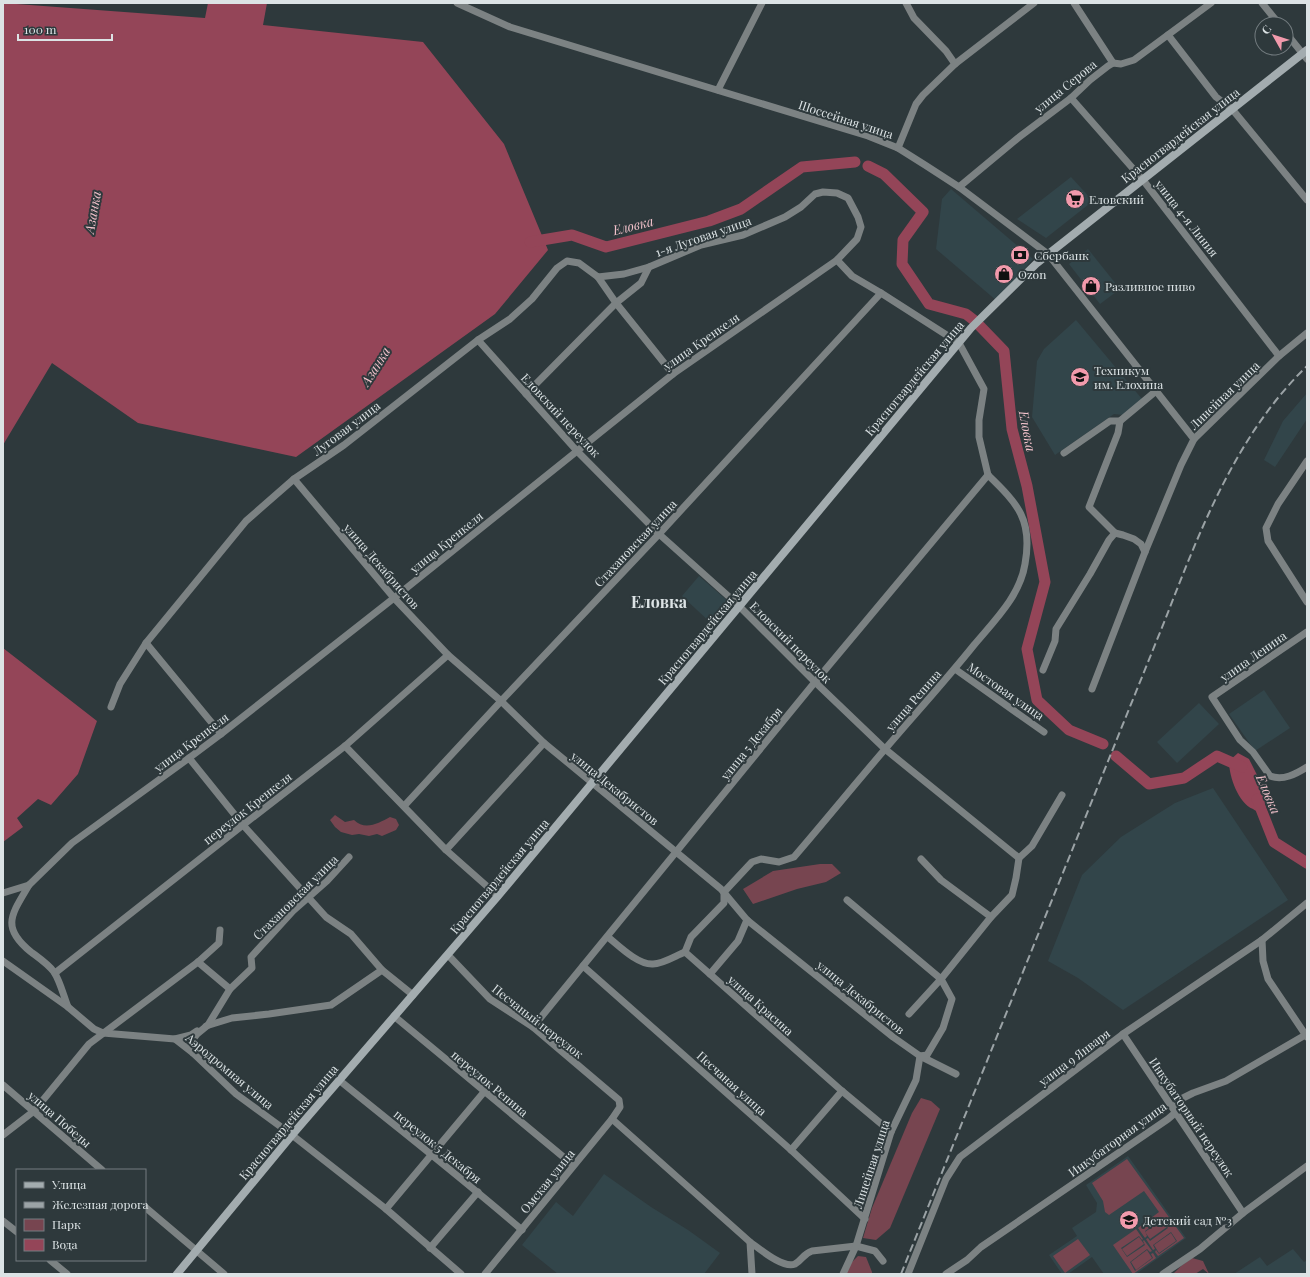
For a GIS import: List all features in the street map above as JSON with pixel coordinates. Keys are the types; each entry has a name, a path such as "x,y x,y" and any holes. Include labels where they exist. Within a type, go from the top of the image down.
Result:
{"main road":[{"name":"Красногвардейская улица","path":"177,1274 292,1135 498,896 971,328 1048,254 1232,109 1306,54"}],"street":[{"name":"Шоссейная улица","path":"456,3 510,26 868,136 898,148 959,187 1048,254 1194,439"},
{"path":"718,90 762,3"},
{"path":"906,3 914,18 946,51 955,64"},
{"path":"898,148 916,104 923,95 955,64 1034,3"},
{"path":"1074,3 1113,63"},
{"name":"улица Серова","path":"959,187 1018,138 1072,98 1090,80 1113,63 1121,64 1134,60 1212,3"},
{"path":"1262,3 1273,16"},
{"path":"1168,35 1216,97 1232,109 1307,200"},
{"path":"1294,41 1306,54"},
{"name":"улица 4-я Линия","path":"1072,98 1143,180 1279,356"},
{"name":"1-я Луговая улица","path":"526,394 616,303 641,283 649,266 701,245 743,235 785,217 801,207 815,194 823,192 838,193"},
{"name":"улица Кренкеля","path":"3,894 29,886 72,843 221,734 394,598 673,374 837,260 856,239 862,227 848,198 838,193"},
{"path":"837,260 852,276 959,343 984,389 979,437 988,475"},
{"name":"Луговая улица","path":"111,708 120,684 146,643 246,521 294,479 344,444 478,340 510,319 532,299 556,268 567,261 579,263 598,277"},
{"path":"649,266 624,274 598,277 616,303 673,374"},
{"name":"Стахановская улица","path":"404,806 659,534 881,293"},
{"name":"Линейная улица","path":"1092,689 1145,552 1194,439 1279,356 1307,333"},
{"name":"Еловский переулок","path":"478,340 577,451 659,534 740,607 885,748 1019,858"},
{"path":"1064,454 1110,421 1120,421 1156,391"},
{"path":"1120,421 1118,433 1089,507 1115,534 1134,539 1141,544 1145,552"},
{"path":"1307,461 1278,504 1266,528 1268,541 1307,602"},
{"name":"улица Репина","path":"724,892 752,862 761,859 779,862 794,857 1007,606 1021,581 1025,564 1027,534 1025,521 1018,508 1009,496 988,475"},
{"name":"улица 5 Декабря","path":"533,1027 988,475"},
{"name":"улица Декабристов","path":"294,479 394,598 448,655 501,701 544,743 724,892 747,920 920,1056 956,1074"},
{"path":"1043,670 1055,641 1056,629 1084,585 1109,540 1115,534"},
{"name":"улица Ленина","path":"1307,632 1212,697 1240,740 1253,752 1270,776 1282,778 1302,770 1307,766"},
{"path":"146,643 221,734"},
{"name":"переулок Кренкеля","path":"55,973 243,824 345,746 448,655"},
{"name":"Мостовая улица","path":"955,668 1044,732"},
{"path":"446,850 544,743"},
{"path":"345,746 446,850 498,896"},
{"path":"190,758 243,824 308,898 326,917 351,934 382,970 413,995"},
{"path":"909,1014 941,979 992,917 1012,896 1019,858 1032,846 1062,795"},
{"name":"Стахановская улица","path":"230,989 252,968 251,956 293,911 327,881 349,857"},
{"path":"922,859 941,880 992,917"},
{"path":"29,886 12,914 11,925 15,937 55,973 68,1008"},
{"path":"608,937 639,962 653,964 685,952 691,937 724,903 724,892"},
{"path":"847,900 941,979 952,999 943,1028 927,1055 920,1056"},
{"name":"улица 9 Января","path":"908,1274 946,1179 960,1157 1123,1034 1262,940 1307,903"},
{"path":"710,974 738,941 747,920"},
{"path":"3,1135 34,1111 89,1044 198,962 220,943 220,930"},
{"path":"1262,940 1263,961 1268,979 1307,1036"},
{"name":"улица Красина","path":"685,952 842,1091 891,1132"},
{"name":"Песчаный переулок","path":"448,955 490,999 533,1027 619,1100"},
{"name":"Аэродромная улица","path":"3,961 68,1008 94,1029 103,1033 175,1040 193,1053 236,1094 292,1135 386,1209 461,1274"},
{"path":"193,1053 190,1043 197,1034 208,1025 230,989 198,962"},
{"name":"Песчаная улица","path":"583,966 791,1150 865,1219"},
{"path":"175,1040 191,1035 208,1025 232,1018 331,1005 382,970"},
{"name":"переулок Репина","path":"394,1016 573,1166"},
{"name":"Инкубаторный переулок","path":"1123,1034 1243,1213"},
{"name":"Инкубаторная улица","path":"946,1274 967,1260 982,1247 1176,1113 1176,1104 1181,1099 1226,1081 1307,1036"},
{"name":"Линейная улица","path":"843,1274 856,1246 891,1132 916,1080 920,1056"},
{"name":"переулок 5 Декабря","path":"339,1080 430,1155 478,1192 522,1230"},
{"name":"улица Победы","path":"3,1085 101,1169"},
{"path":"791,1150 842,1091"},
{"path":"386,1209 484,1092"},
{"name":"Омская улица","path":"485,1274 612,1119 620,1107 619,1100"},
{"path":"612,1119 750,1242 783,1264 791,1265 800,1261 806,1253 812,1250 856,1246 875,1251 883,1261"},
{"path":"1163,1274 1200,1249 1243,1213 1307,1166"},
{"path":"430,1248 478,1192"},
{"path":"146,1208 224,1274"},
{"path":"3,1221 16,1231"},
{"path":"750,1242 752,1274"},
{"path":"51,1261 68,1274"}],"shaded area":[{"path":"1071,177 1093,201 1046,238 1017,219"},
{"path":"951,189 1033,259 997,301 936,249 942,199"},
{"path":"1088,249 1120,289 1100,304 1069,264"},
{"name":"Техникум им. Елохина","path":"1076,320 1142,399 1123,415 1114,414 1055,455 1032,417 1037,361 1044,349"},
{"path":"1307,393 1307,419 1275,467 1264,460 1283,421"},
{"path":"699,576 730,603 712,624 682,596"},
{"path":"1264,690 1290,728 1255,751 1229,714"},
{"path":"1199,703 1219,724 1177,763 1157,742"},
{"path":"1213,788 1288,900 1123,1010 1078,978 1048,961 1082,875 1121,837 1175,803"},
{"name":"Детский сад №3","path":"1128,1156 1186,1238 1136,1274 1104,1274 1092,1257 1068,1274 1062,1274 1049,1255 1077,1236 1072,1228 1096,1212 1097,1203 1086,1185"},
{"path":"604,1174 720,1253 704,1274 558,1274 522,1245 556,1202 573,1216"},
{"path":"1293,1249 1304,1262 1307,1260 1307,1274 1234,1274 1260,1257 1267,1266"}],"green space":[{"path":"335,815 345,822 354,820 363,825 372,825 390,817 396,819 399,825 396,830 382,836 377,834 369,836 359,834 352,835 341,832 335,827 330,820"},
{"path":"820,864 832,864 841,873 826,882 797,889 753,904 743,889 773,871"},
{"path":"921,1098 931,1101 940,1109 890,1228 876,1240 863,1238 872,1208 912,1113"},
{"path":"1127,1159 1184,1238 1158,1256 1155,1252 1156,1250 1159,1254 1177,1241 1171,1232 1153,1245 1155,1249 1153,1250 1146,1239 1148,1238 1150,1241 1168,1228 1162,1219 1145,1231 1147,1236 1145,1238 1138,1228 1159,1212 1144,1191 1109,1215 1105,1212 1103,1201 1092,1183"},
{"path":"1162,1220 1167,1227 1150,1239 1145,1232"},
{"path":"1136,1229 1143,1239 1142,1240 1139,1236 1121,1248 1127,1257 1145,1245 1144,1240 1152,1251 1150,1252 1147,1249 1130,1262 1135,1271 1153,1258 1151,1254 1153,1253 1156,1258 1133,1274 1113,1245"},
{"path":"1171,1233 1176,1241 1159,1253 1154,1245"},
{"path":"1139,1237 1144,1244 1127,1256 1122,1249"},
{"path":"1078,1239 1090,1255 1065,1273 1053,1256"},
{"path":"1147,1250 1152,1258 1136,1270 1131,1262"},
{"path":"858,1256 866,1257 872,1274 846,1274 850,1264"},
{"path":"1192,1258 1203,1261 1209,1274 1203,1269 1195,1274 1173,1274 1181,1266"}],"water":[{"name":"Азанка","path":"3,3 205,18 208,3 267,3 263,25 423,42 504,144 548,250 495,314 296,457 138,423 52,363 3,445"},
{"path":"3,648 97,721 78,774 51,805 38,799 17,818 23,827 3,842"},
{"path":"1238,753 1249,759 1262,785 1267,799 1262,812 1248,806 1235,788 1229,767 1229,761"}],"waterway":[{"name":"Еловка","path":"530,242 572,235 606,247 709,221 741,209 802,167 855,162"},
{"name":"Еловка","path":"868,166 884,174 923,212 903,240 902,264 929,304 966,314 975,321 1004,351 1012,429 1027,486 1045,582 1027,649 1037,700 1069,730 1103,744"},
{"name":"Еловка","path":"1116,756 1149,784 1184,778 1217,756 1242,767"},
{"name":"Еловка","path":"1257,799 1274,842 1307,863"}],"railway":[{"path":"901,1274 1207,518 1222,485 1260,422 1282,393 1307,366"}],"place":[{"name":"Еловский","path":"1075,199"},
{"name":"Сбербанк","path":"1020,255"},
{"name":"Ozon","path":"1004,274"},
{"name":"Разливное пиво","path":"1091,286"},
{"name":"Техникум им. Елохина","path":"1080,377"},
{"name":"Детский сад №3","path":"1129,1220"}],"district":[{"name":"Еловка","path":"659,601"}]}
